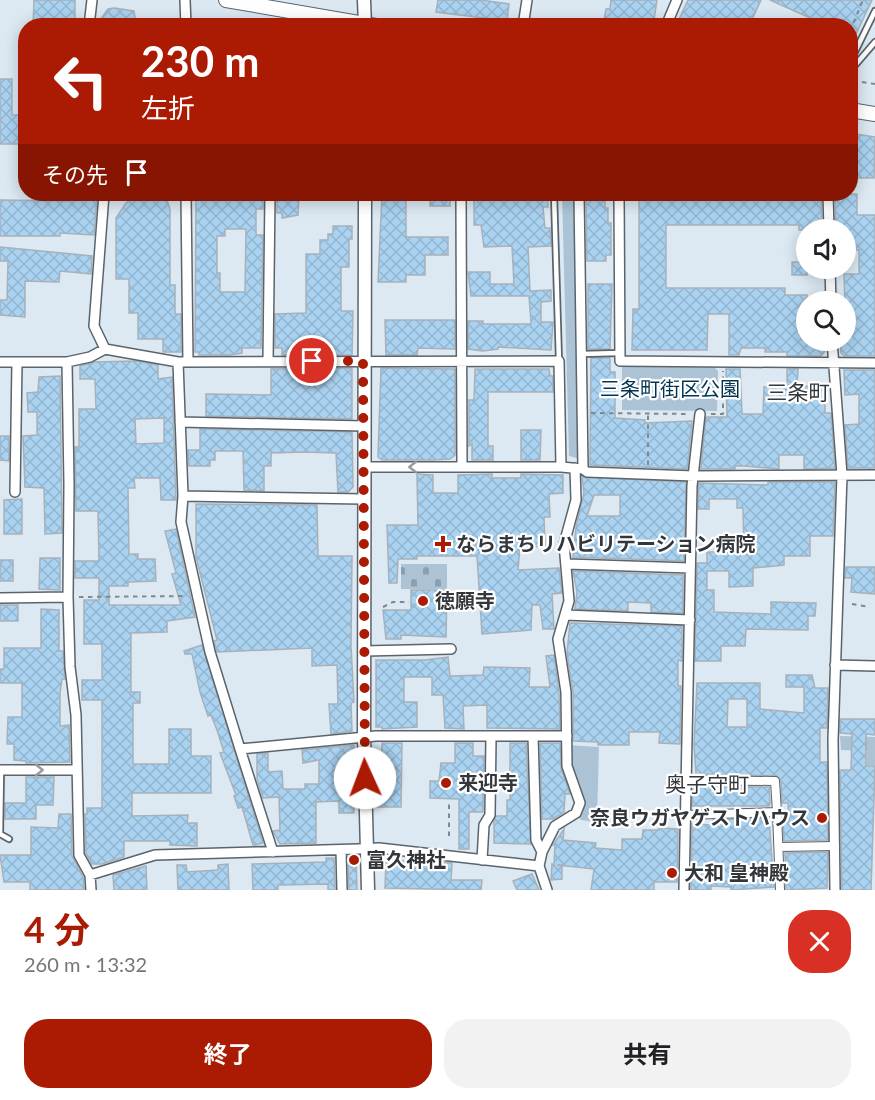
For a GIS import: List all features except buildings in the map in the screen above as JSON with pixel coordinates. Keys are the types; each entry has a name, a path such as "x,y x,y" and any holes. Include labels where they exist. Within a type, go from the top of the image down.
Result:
{"main road":[{"path":"234,1 330,18"},
{"path":"858,111 875,114"}],"street":[{"path":"91,18 92,0"},
{"path":"185,0 186,18"},
{"path":"364,0 368,18"},
{"path":"524,18 527,0"},
{"path":"669,18 677,0"},
{"path":"103,201 94,326 105,349"},
{"path":"186,201 188,362"},
{"path":"268,361 270,201"},
{"path":"365,201 364,738 368,890"},
{"path":"461,201 462,467"},
{"path":"547,890 539,866 542,852 555,826 576,813 580,802 567,766 566,692 558,639 568,601 564,544 576,500 579,468 582,354 579,201"},
{"path":"618,201 620,361 875,363"},
{"path":"828,201 829,219"},
{"path":"0,362 67,362 90,357 105,349 178,362 559,360 561,467"},
{"path":"832,351 842,475 840,590 835,665 835,890"},
{"path":"15,492 17,362"},
{"path":"67,362 68,597 79,855 90,875 91,890"},
{"path":"178,362 183,496 181,522 210,652 273,852"},
{"path":"684,890 690,568 694,476 700,414"},
{"path":"180,422 364,426"},
{"path":"364,467 561,467 579,468 586,472 694,476 875,475"},
{"path":"183,496 364,499"},
{"path":"567,564 690,568"},
{"path":"0,598 68,597"},
{"path":"565,615 690,620"},
{"path":"364,651 451,649"},
{"path":"835,665 875,666"},
{"path":"532,736 536,840 542,852"},
{"path":"240,749 333,738 567,736"},
{"path":"482,860 484,825 490,815 491,737"},
{"path":"0,770 77,770"},
{"path":"686,780 775,781 780,890"},
{"path":"685,815 777,812"},
{"path":"779,847 835,846"},
{"path":"90,875 155,855 379,848 539,866"},
{"path":"341,850 342,890"}],"lane":[{"path":"858,46 875,10"},
{"path":"858,60 875,42"},
{"path":"554,201 559,360"},
{"path":"582,354 619,353"},
{"path":"0,770 0,834 9,839"}],"path":[{"path":"855,18 863,0"},
{"path":"862,82 875,84"},
{"path":"581,413 723,414 723,363"},
{"path":"648,414 648,474"},
{"path":"68,597 199,595"},
{"path":"383,607 393,602 409,602"},
{"path":"852,604 869,608"},
{"path":"449,800 449,836"}],"green space":[{"path":"562,201 574,201 580,459 569,456"},
{"name":"三条町街区公園","path":"713,366 718,371 717,411 622,410 622,367"},
{"path":"401,564 447,564 447,589 401,589"},
{"path":"840,736 875,737 875,765 867,765 867,751 841,750"},
{"path":"567,745 599,747 595,822 581,820 576,813 580,803 571,780"}],"place":[{"name":"ならまちリハビリテーション病院","path":"443,544"},
{"name":"徳願寺","path":"423,601"},
{"name":"来迎寺","path":"446,783"},
{"name":"奈良ウガヤゲストハウス","path":"822,818"},
{"name":"富久神社","path":"354,860"},
{"name":"大和 皇神殿","path":"672,873"}],"district":[{"name":"三条町","path":"798,393"},
{"name":"奥子守町","path":"707,785"}],"route":[{"path":"312,361 363,361 365,778"}]}
